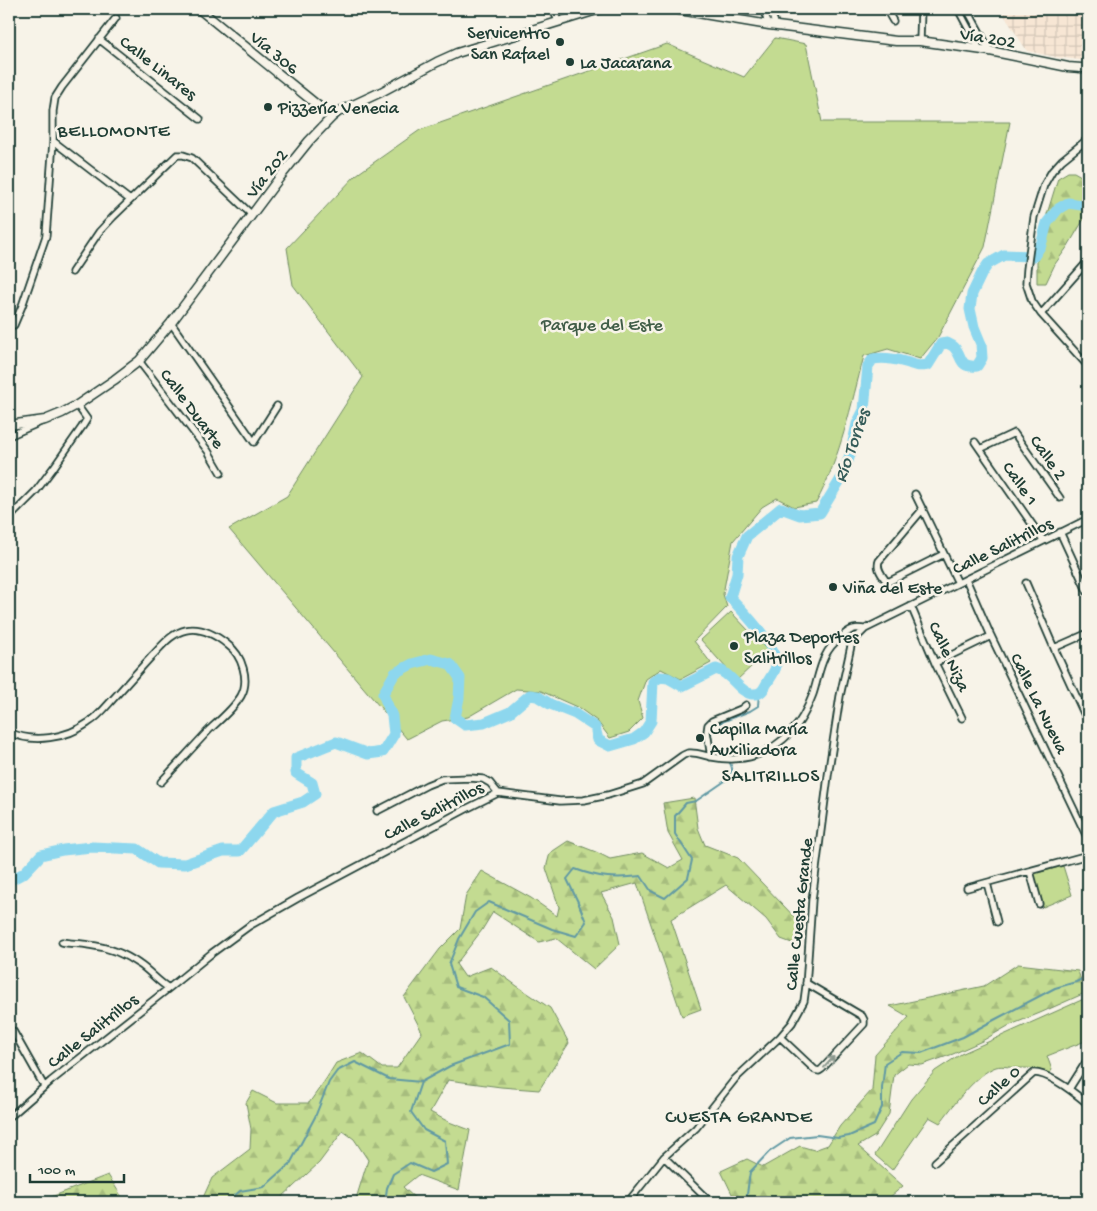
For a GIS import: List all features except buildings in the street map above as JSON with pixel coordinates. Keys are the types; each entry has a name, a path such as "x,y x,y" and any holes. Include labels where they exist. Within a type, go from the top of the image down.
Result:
{"main road":[{"name":"Vía 306","path":"199,9 332,117"},
{"name":"Vía 202","path":"9,425 45,420 77,405 139,361 171,323 280,177 309,141 338,112 457,53 600,9"},
{"name":"Vía 202","path":"674,9 772,25 990,51 1068,67 1088,68"}],"street":[{"path":"553,9 558,21"},
{"path":"763,9 772,25"},
{"path":"770,9 772,25"},
{"path":"886,9 894,21"},
{"path":"920,42 921,9"},
{"path":"958,9 980,50"},
{"path":"961,15 967,10 990,51"},
{"path":"14,325 46,236 53,141 52,111 55,98 62,86 116,18"},
{"name":"Calle Linares","path":"99,39 200,119"},
{"path":"1088,139 1062,160 1052,171 1044,185 1034,217 1026,283 1032,300 1041,314 1088,366"},
{"path":"53,141 130,200"},
{"path":"72,272 99,232 177,155 192,158 252,215"},
{"path":"1041,314 1088,261"},
{"path":"171,323 254,442 277,406"},
{"name":"Calle Duarte","path":"139,361 208,451 221,473"},
{"path":"9,518 36,491 87,419 77,405"},
{"path":"9,436 45,420"},
{"name":"Calle 2","path":"980,449 1014,433 1060,498"},
{"name":"Calle 1","path":"975,442 1043,540"},
{"path":"915,494 958,583"},
{"path":"923,509 879,561 878,568 888,582 944,554"},
{"name":"Calle Salitrillos","path":"9,1117 44,1086 212,953 249,926 298,898 498,793 560,801 584,800 628,790 643,784 689,753 732,759 748,758 763,753 791,732 801,720 827,651 835,641 852,629 865,628 1088,519"},
{"path":"1060,532 1086,579 1088,593"},
{"name":"Calle La Nueva","path":"966,579 1088,839"},
{"path":"1026,583 1088,722"},
{"name":"Calle Niza","path":"911,606 935,663 962,718"},
{"name":"Calle Cuesta Grande","path":"628,1202 664,1157 696,1128 735,1079 780,1037 792,1023 804,1001 812,900 839,705 851,646 865,628"},
{"path":"9,734 30,738 44,738 65,734 78,729 89,723 104,709 167,640 185,630 213,634 233,648 240,660 244,671 244,684 241,695 226,714 160,782"},
{"path":"1054,648 1088,633"},
{"path":"935,663 992,636"},
{"path":"711,757 707,732 708,725 712,721 741,709 746,704"},
{"path":"377,811 442,779 483,779 490,783 498,793"},
{"path":"967,888 1088,856"},
{"path":"1030,871 1039,904"},
{"path":"987,883 997,922"},
{"path":"62,942 102,948 129,958 169,988"},
{"path":"780,1037 814,1070 819,1071 864,1024 862,1016 806,983"},
{"path":"13,1031 44,1086"},
{"path":"1069,1089 1088,1059"},
{"name":"Calle 0","path":"935,1162 1034,1073 1040,1073 1069,1089 1088,1104"},
{"path":"664,1157 710,1202"}],"shaded area":[{"path":"1000,9 1085,9 1088,18 1088,61 1027,51"}],"green space":[{"name":"Parque del Este","path":"775,38 806,44 822,122 1010,122 985,247 938,337 920,359 888,349 864,356 838,450 816,503 794,507 777,498 762,507 733,541 723,594 727,607 694,641 711,663 681,679 661,669 646,679 638,701 643,718 629,732 610,738 597,721 579,708 541,691 516,689 468,717 442,721 407,739 229,529 287,496 363,377 293,285 287,248 356,175 420,130 667,44 744,77"},
{"path":"1068,172 1074,172 1088,180 1088,218 1084,219 1055,264 1046,283 1037,283 1037,257 1047,214 1058,178"},
{"name":"Plaza Deportes Salitrillos","path":"731,612 768,651 737,680 701,640"},
{"path":"694,798 698,828 705,845 738,858 804,927 800,946 781,939 766,919 726,885 671,919 701,1009 682,1016 637,883 601,893 614,917 620,944 594,969 556,938 539,942 493,912 456,964 465,977 491,967 550,1008 569,1043 539,1090 448,1080 430,1112 470,1130 459,1190 418,1175 403,1187 419,1202 355,1202 368,1160 354,1139 343,1131 319,1163 281,1198 269,1202 201,1202 212,1178 250,1149 251,1129 246,1103 253,1091 277,1103 309,1103 336,1063 362,1053 382,1068 397,1068 422,1032 404,997 440,949 460,929 466,895 482,871 531,898 557,916 559,907 546,868 550,853 568,841 610,859 642,853 669,868 683,860 668,833 663,803"},
{"path":"1063,866 1072,895 1043,907 1034,874"},
{"path":"1018,964 1078,971 1085,993 1008,1026 982,1041 953,1054 922,1065 908,1064 894,1075 889,1114 875,1136 858,1146 903,1186 884,1202 736,1202 721,1171 747,1159 763,1167 800,1146 814,1150 828,1145 840,1126 872,1090 875,1055 909,1017 890,1006 984,986"},
{"path":"1086,998 1088,1000 1088,1040 1047,1056 1052,1070 1049,1074 1034,1069 1004,1066 989,1070 973,1083 940,1123 929,1117 892,1170 875,1155 911,1099 935,1071 961,1054"},
{"path":"108,1175 125,1202 38,1202"}],"waterway":[{"name":"Río Torres","path":"9,881 24,873 41,855 63,850 92,847 137,849 158,863 185,864 223,851 240,851 274,811 303,802 315,794 312,783 296,773 296,758 336,742 368,754 383,752 394,734 392,716 383,694 395,673 412,664 431,659 450,664 460,678 455,718 465,725 484,723 510,712 530,695 537,696 550,704 575,714 595,727 598,740 610,746 634,739 644,732 651,721 653,682 660,677 668,678 682,686 716,669 726,674 744,691 760,693 775,670 775,658 766,639 730,597 737,574 738,556 747,536 781,508 800,515 820,513 842,477 850,455 857,424 864,410 868,366 873,359 881,358 921,366 928,365 941,344 947,343 957,350 964,363 977,366 982,358 981,344 974,327 970,309 972,294 988,264 1004,255 1034,256 1041,245 1047,223 1058,209 1068,203 1088,206"},
{"path":"227,1202 240,1191 264,1187 290,1164 315,1117 329,1082 337,1071 355,1062 389,1079 421,1082 450,1066 510,1044 509,1020 483,997 456,987 449,964 459,939 475,912 489,902 552,929 576,936 586,922 567,879 575,869 608,877 641,876 651,891 665,898 688,878 692,860 675,834 675,816 686,803 696,801 725,781 732,772 730,763 712,744 712,728 714,725 758,706 759,693"},
{"path":"746,1202 750,1172 769,1152 790,1138 817,1135 838,1138 849,1136 874,1125 882,1107 885,1063 902,1052 921,1053 963,1037 1055,988 1076,982 1088,976"},
{"path":"385,1202 387,1188 393,1174 410,1163 431,1172 447,1164 445,1141 424,1130 411,1112 421,1082"}],"place":[{"name":"Servicentro San Rafael","path":"560,42"},
{"name":"La Jacarana","path":"570,62"},
{"name":"Pizzería Venecia","path":"268,107"},
{"name":"Viña del Este","path":"833,587"},
{"name":"Plaza Deportes Salitrillos","path":"734,646"},
{"name":"Capilla María Auxiliadora","path":"700,738"}],"district":[{"name":"BELLOMONTE","path":"114,129"},
{"name":"SALITRILLOS","path":"771,774"},
{"name":"CUESTA GRANDE","path":"739,1115"}]}
